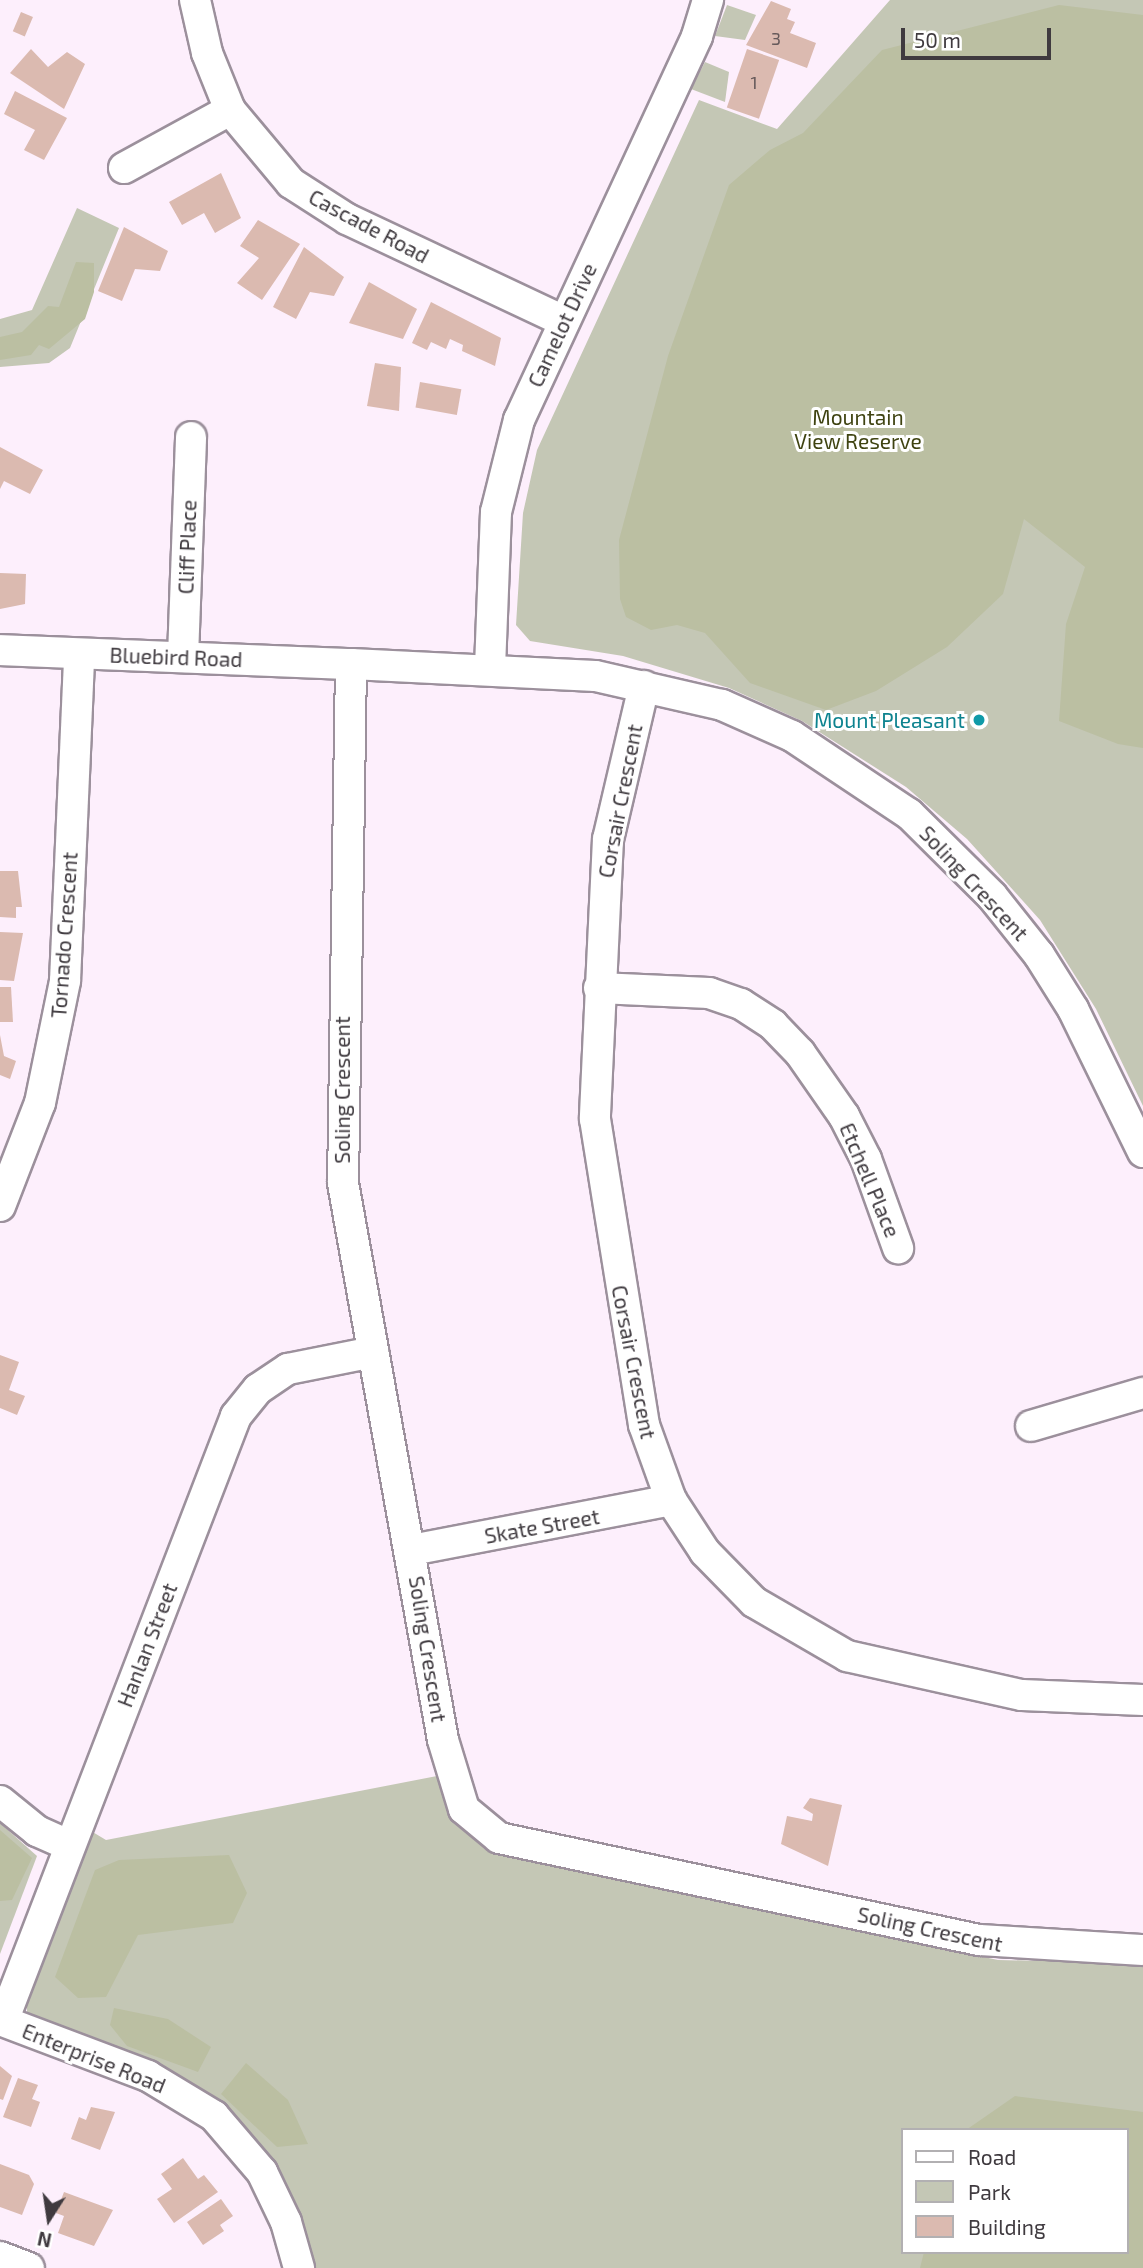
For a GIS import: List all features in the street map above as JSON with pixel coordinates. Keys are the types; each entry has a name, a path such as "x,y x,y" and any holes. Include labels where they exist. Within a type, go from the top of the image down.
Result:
{"street":[{"name":"Cascade Road","path":"195,0 207,53 230,110 277,169 327,209 564,321"},
{"name":"Camelot Drive","path":"491,668 496,512 519,420 697,36 708,0"},
{"path":"124,168 230,110"},
{"name":"Cliff Place","path":"183,657 191,437"},
{"name":"Bluebird Road","path":"0,650 351,664"},
{"name":"Tornado Crescent","path":"0,1206 40,1102 65,981 79,654"},
{"name":"Soling Crescent","path":"1143,1152 1115,1088 1040,955 950,851 864,781 792,736 722,705 644,686 491,668 351,664 340,1145 373,1352 412,1550 454,1788 464,1809 499,1838 1010,1946 1143,1950"},
{"name":"Corsair Crescent","path":"644,686 608,839 594,1119 600,1175 644,1425 671,1500 705,1552 754,1602 847,1656 1022,1695 1143,1700"},
{"name":"Etchell Place","path":"599,988 709,993 741,1004 773,1025 800,1053 844,1116 866,1159 898,1248"},
{"name":"Hanlan Street","path":"1,2021 236,1416 258,1389 288,1369 373,1352"},
{"path":"1031,1426 1143,1393"},
{"name":"Skate Street","path":"412,1550 671,1500"},
{"path":"0,1801 37,1830 70,1846"},
{"name":"Enterprise Road","path":"1,2021 148,2076 214,2116 262,2172 286,2222 299,2268"},
{"path":"0,2257 29,2268"}],"green space":[{"name":"Mountain View Reserve","path":"890,0 1143,0 1143,1106 1096,1009 1040,920 967,839 906,787 802,721 729,688 623,656 530,641 516,625 523,513 537,450 699,100 777,129"},
{"path":"727,5 756,15 745,40 715,36"},
{"name":"Mountain View Reserve","path":"1059,5 1143,15 1143,748 1118,744 1059,721 1066,624 1085,567 1024,519 1003,594 947,647 876,691 826,710 750,683 705,633 677,625 651,630 626,617 620,599 619,540 668,356 729,185 770,150 803,133 882,50"},
{"path":"705,62 729,72 725,102 691,89"},
{"path":"77,208 119,228 70,348 49,363 0,367 0,319 32,310"},
{"path":"76,262 94,263 94,292 85,319 49,349 39,345 31,355 0,360 0,337 22,332 48,306 59,307"},
{"path":"437,1776 448,1808 466,1831 487,1848 515,1857 998,1960 1143,1963 1143,2268 315,2268 276,2162 211,2096 157,2064 37,2019 27,2012 27,2000 91,1831 106,1840"},
{"path":"0,1823 37,1856 0,1954"},
{"path":"0,1830 32,1858 12,1900 0,1901"},
{"path":"229,1855 247,1893 233,1923 138,1935 106,1997 78,1998 55,1977 95,1870 119,1860"},
{"path":"114,2008 168,2019 211,2047 198,2072 127,2046 110,2025"},
{"path":"246,2063 288,2100 308,2144 277,2147 221,2094"},
{"path":"1015,2096 1143,2112 1143,2268 920,2268 924,2254 1129,2254 1129,2128 969,2128"}],"building":[{"path":"771,1 791,9 787,19 795,22 790,33 816,43 807,68 746,45"},
{"path":"21,12 33,17 25,36 13,31"},
{"path":"31,49 48,67 67,52 85,64 64,109 10,73"},
{"path":"747,49 779,60 759,119 727,108"},
{"path":"15,91 67,118 44,160 24,150 35,130 4,114"},
{"path":"221,173 241,218 215,233 204,213 182,225 169,202"},
{"path":"258,220 300,244 262,300 237,283 259,258 240,246"},
{"path":"124,227 168,251 160,271 135,269 122,301 98,291"},
{"path":"304,247 344,277 334,296 310,292 296,319 273,307"},
{"path":"369,282 417,309 403,339 349,323"},
{"path":"431,302 501,338 495,366 462,351 463,345 450,339 446,349 431,342 427,350 412,343"},
{"path":"375,363 401,367 399,411 367,406"},
{"path":"420,382 461,389 457,415 415,408"},
{"path":"0,447 43,470 30,494 4,481 0,489"},
{"path":"0,573 26,574 25,604 0,609"},
{"path":"0,871 18,871 22,907 16,907 16,918 0,917"},
{"path":"0,932 23,933 14,981 0,980"},
{"path":"0,987 11,987 13,1022 0,1022"},
{"path":"0,1035 4,1056 16,1061 10,1079 0,1075"},
{"path":"0,1355 19,1362 9,1390 25,1396 17,1415 0,1408"},
{"path":"810,1798 842,1805 828,1866 781,1844 787,1816 812,1821 813,1814 803,1808"},
{"path":"0,2066 12,2076 3,2100 0,2099"},
{"path":"18,2078 38,2085 32,2099 40,2102 31,2127 3,2117"},
{"path":"91,2107 115,2112 100,2150 71,2139 79,2117 86,2120"},
{"path":"183,2158 198,2179 204,2175 218,2192 174,2223 157,2199 172,2189 161,2174"},
{"path":"0,2164 29,2175 34,2184 22,2215 0,2207"},
{"path":"64,2192 113,2210 94,2246 58,2233 64,2216 56,2213"},
{"path":"221,2199 233,2216 220,2225 224,2231 203,2245 187,2222"}],"place":[{"name":"Mount Pleasant","path":"979,720"}]}
